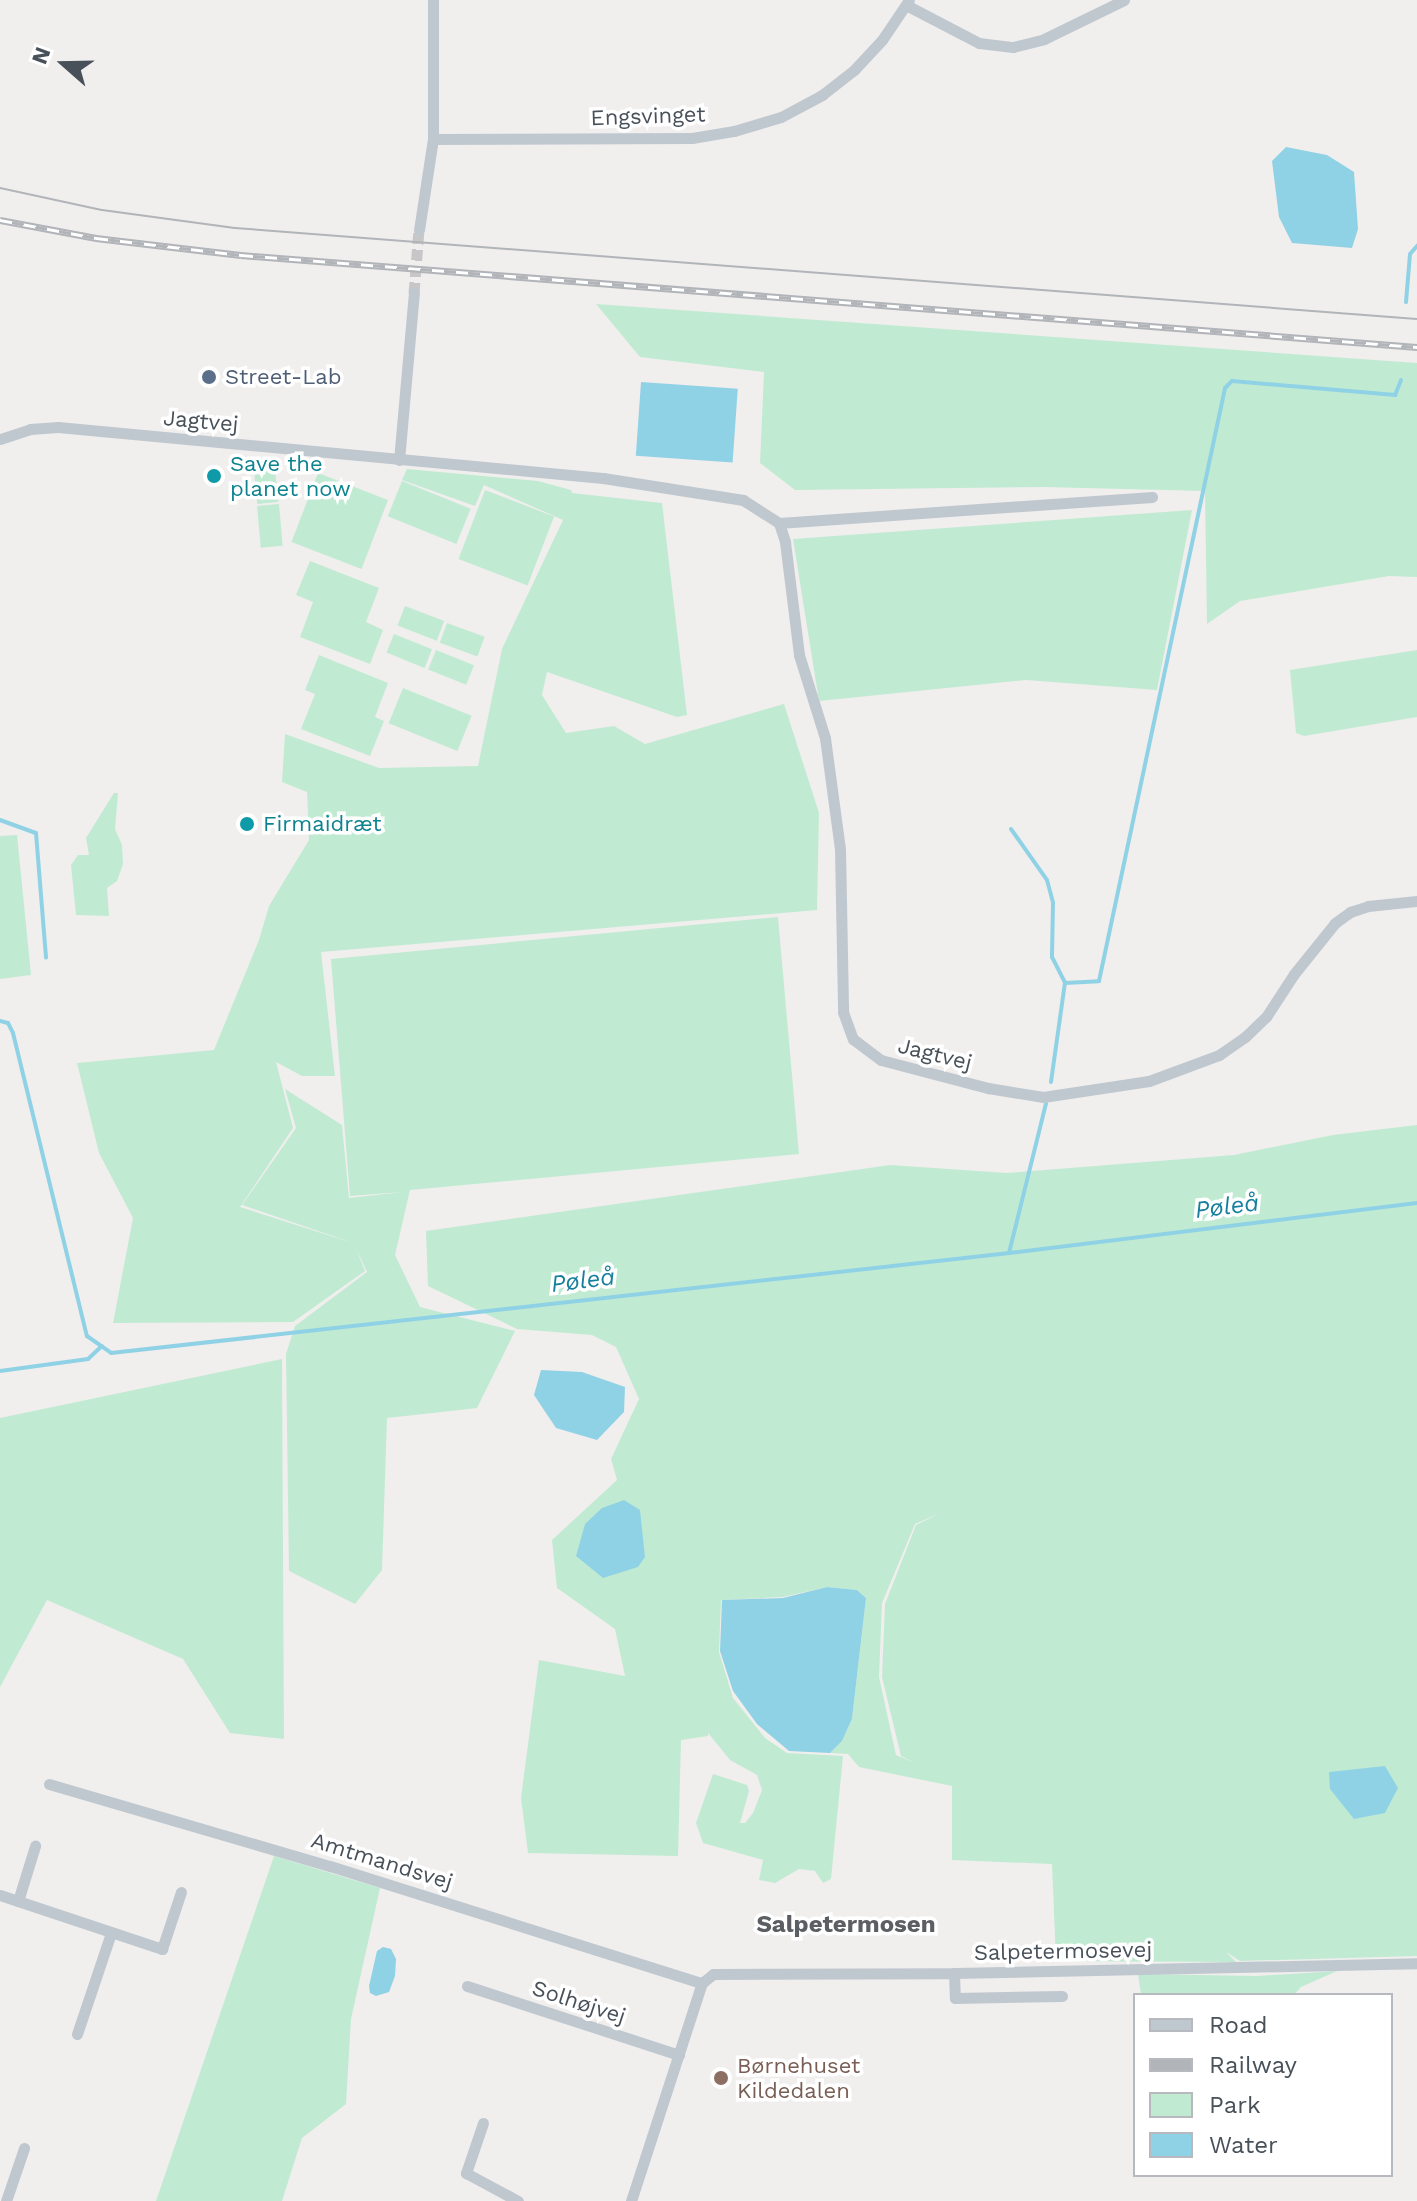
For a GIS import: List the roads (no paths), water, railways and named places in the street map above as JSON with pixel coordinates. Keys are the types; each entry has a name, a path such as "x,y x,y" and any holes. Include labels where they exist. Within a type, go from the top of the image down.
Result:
{"street":[{"path":"419,230 433,139 433,0"},
{"path":"908,3 979,43 1013,47 1044,39 1124,0"},
{"name":"Engsvinget","path":"433,139 692,138 734,131 781,117 822,95 854,70 882,40 908,3"},
{"path":"399,460 414,293"},
{"name":"Jagtvej","path":"0,439 30,429 58,427 702,491 743,500 779,523 785,542 799,655 825,738 840,849 843,1012 853,1039 881,1060 988,1088 1043,1097 1149,1081 1219,1055 1245,1037 1266,1017 1294,974 1335,923 1350,912 1368,906 1417,901"},
{"path":"779,523 1152,497"},
{"name":"Amtmandsvej","path":"49,1784 391,1884 702,1983"},
{"path":"18,1901 35,1846"},
{"path":"0,1895 162,1949 181,1892"},
{"path":"77,2034 111,1933"},
{"name":"Salpetermosevej","path":"702,1983 713,1974 727,1971 954,1973 1417,1963"},
{"path":"954,1973 955,1998 1062,1996"},
{"path":"631,2201 702,1983"},
{"name":"Solhøjvej","path":"467,1986 679,2055"},
{"path":"483,2123 466,2173 518,2201"},
{"path":"6,2201 24,2148"}],"water":[{"path":"1286,147 1327,155 1354,172 1358,229 1352,248 1292,243 1279,217 1272,161"},
{"path":"641,382 738,389 733,463 636,456"},
{"path":"541,1370 582,1372 625,1387 624,1412 597,1440 556,1428 534,1395"},
{"path":"624,1500 640,1510 645,1557 638,1567 603,1578 576,1556 585,1524 602,1508"},
{"path":"827,1587 857,1590 866,1598 852,1719 842,1741 830,1753 789,1751 757,1724 733,1691 720,1651 722,1600 783,1598"},
{"path":"1385,1766 1398,1788 1385,1813 1354,1819 1330,1789 1329,1772"},
{"path":"383,1947 391,1949 396,1959 395,1976 389,1992 376,1996 370,1993 369,1986 377,1951"}],"waterway":[{"path":"1406,302 1410,254 1417,246"},
{"path":"1051,1082 1065,983 1099,981 1225,388 1232,381 1395,395 1401,380"},
{"path":"0,820 36,833 46,958"},
{"path":"1011,829 1047,880 1053,903 1052,957 1065,983"},
{"name":"Pøleå","path":"0,1021 8,1023 13,1033 87,1336 111,1353 1009,1253 1417,1203"},
{"path":"1009,1253 1046,1104"},
{"path":"0,1371 88,1359 102,1346"}],"tunnel":[{"path":"414,293 419,230"}],"tram line":[{"path":"0,188 102,210 235,228 1417,319"}],"railway":[{"path":"0,220 96,238 241,255 1417,347"}],"place":[{"name":"Street-Lab","path":"209,377"},
{"name":"Save the planet now","path":"214,476"},
{"name":"Firmaidræt","path":"247,824"},
{"name":"Børnehuset Kildedalen","path":"721,2078"}],"district":[{"name":"Salpetermosen","path":"846,1925"}]}
